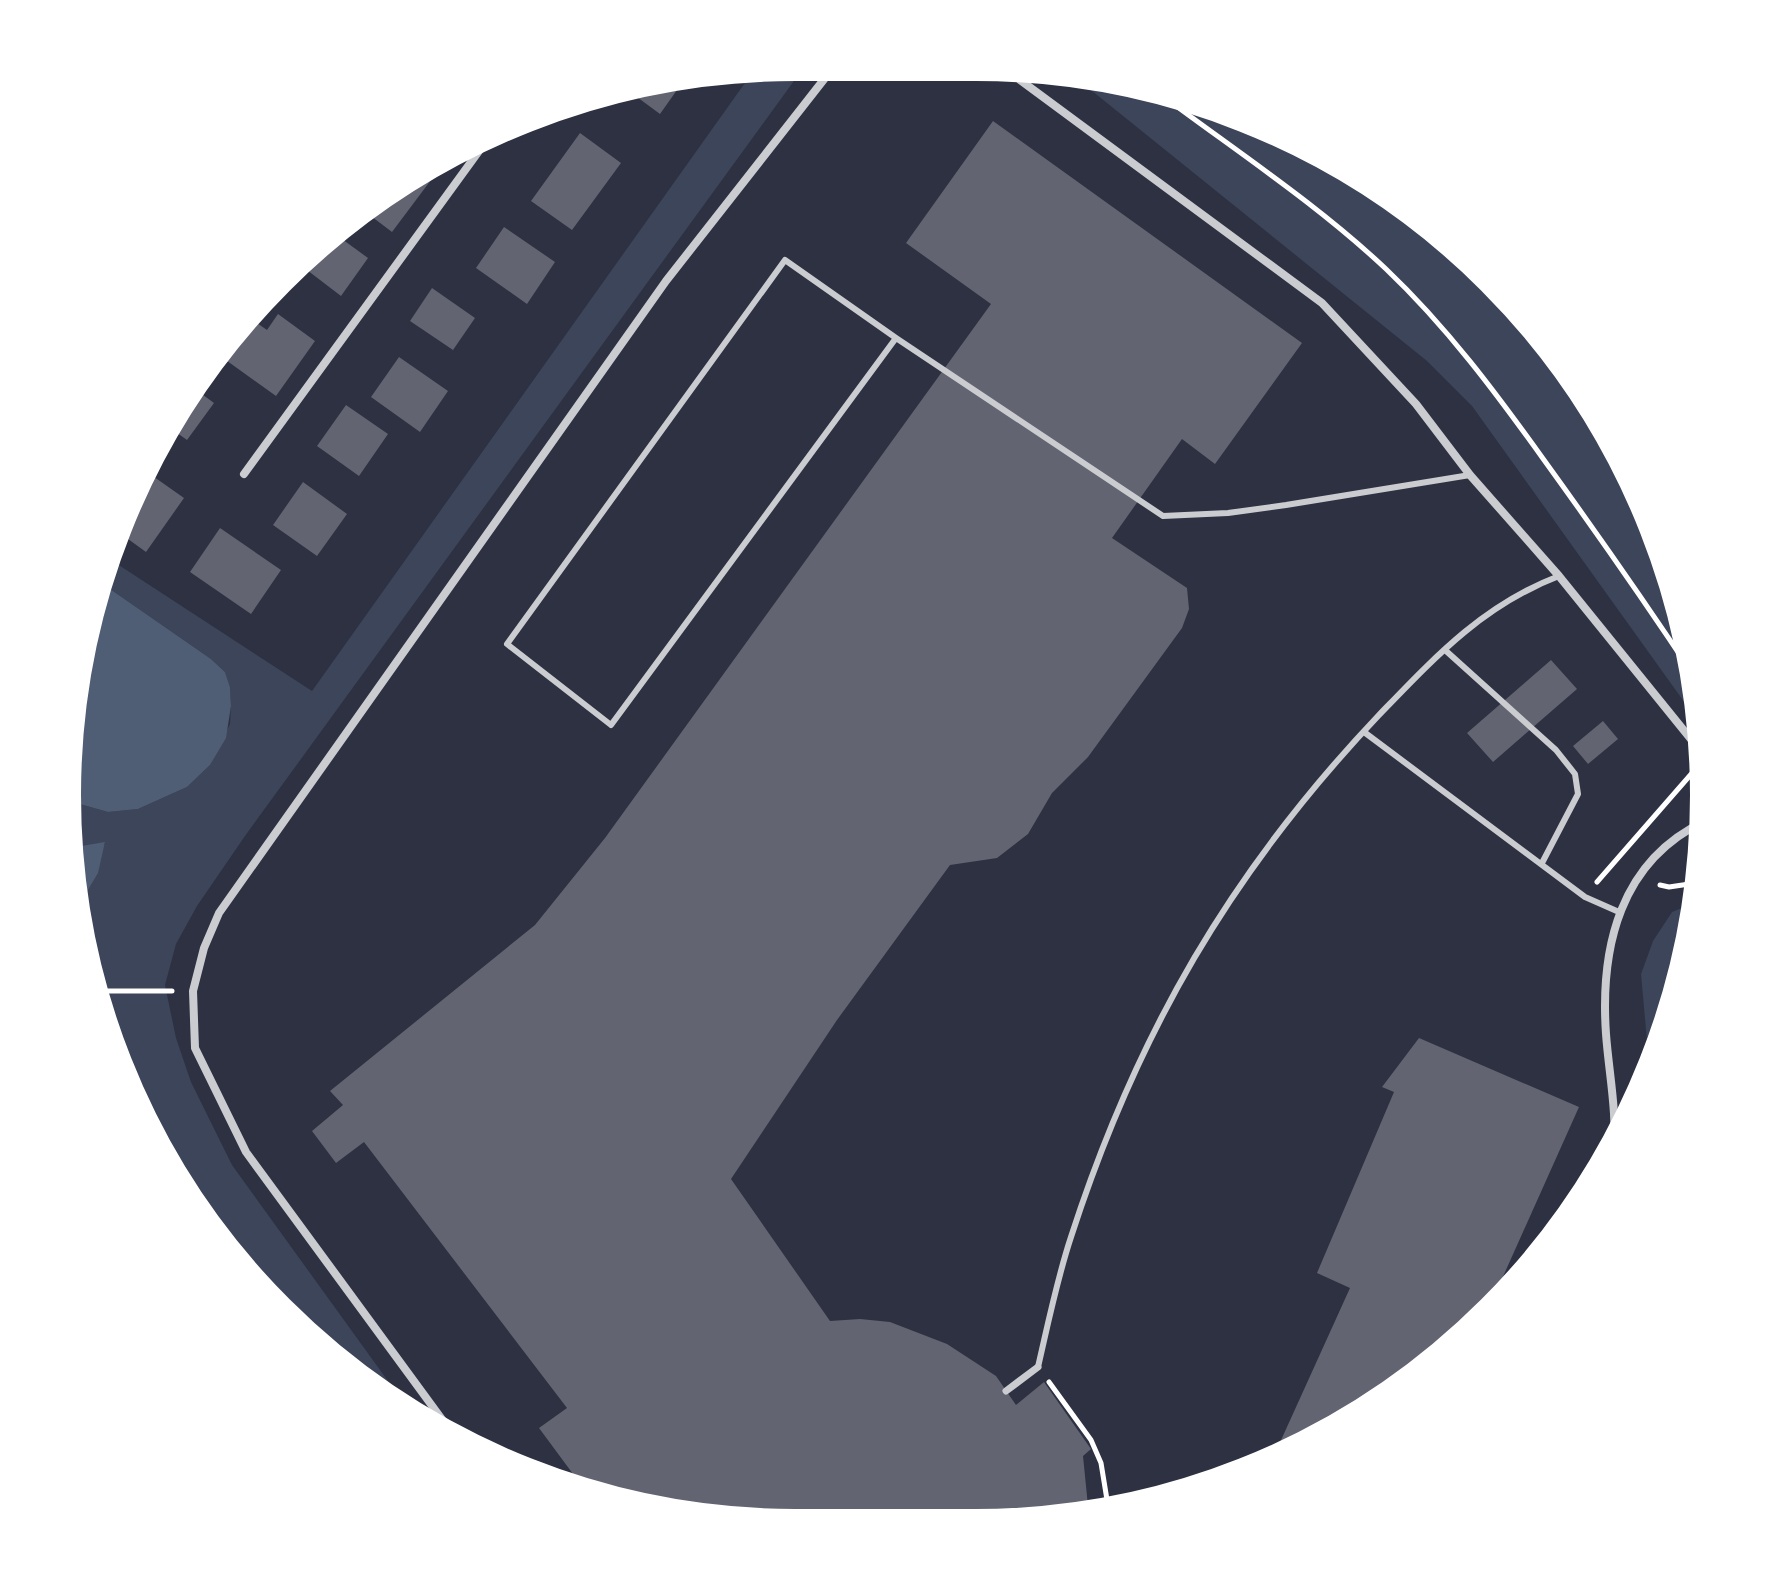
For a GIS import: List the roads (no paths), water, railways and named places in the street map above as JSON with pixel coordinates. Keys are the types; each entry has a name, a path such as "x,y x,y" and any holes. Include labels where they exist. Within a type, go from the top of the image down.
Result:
{"street":[{"path":"445,1423 246,1152 195,1048 193,991 204,948 219,913 666,281 827,76"},
{"path":"1017,78 1322,303 1416,404 1470,475 1559,576 1693,742"},
{"path":"244,474 481,148"},
{"path":"1616,1123 1605,996 1608,952 1619,912 1637,878 1667,844 1694,828"},
{"path":"1006,1391 1038,1367"}],"lane":[{"path":"896,338 611,725 507,644 785,260 1163,516 1219,514 1272,507 1470,475"},
{"path":"1038,1367 1070,1240 1097,1161 1129,1080 1166,1005 1209,931 1255,863 1308,794 1364,732 1445,650 1491,610 1528,588 1559,576"},
{"path":"1445,650 1556,750 1575,774 1578,794 1542,863"},
{"path":"1364,732 1585,897 1619,912"}]}
